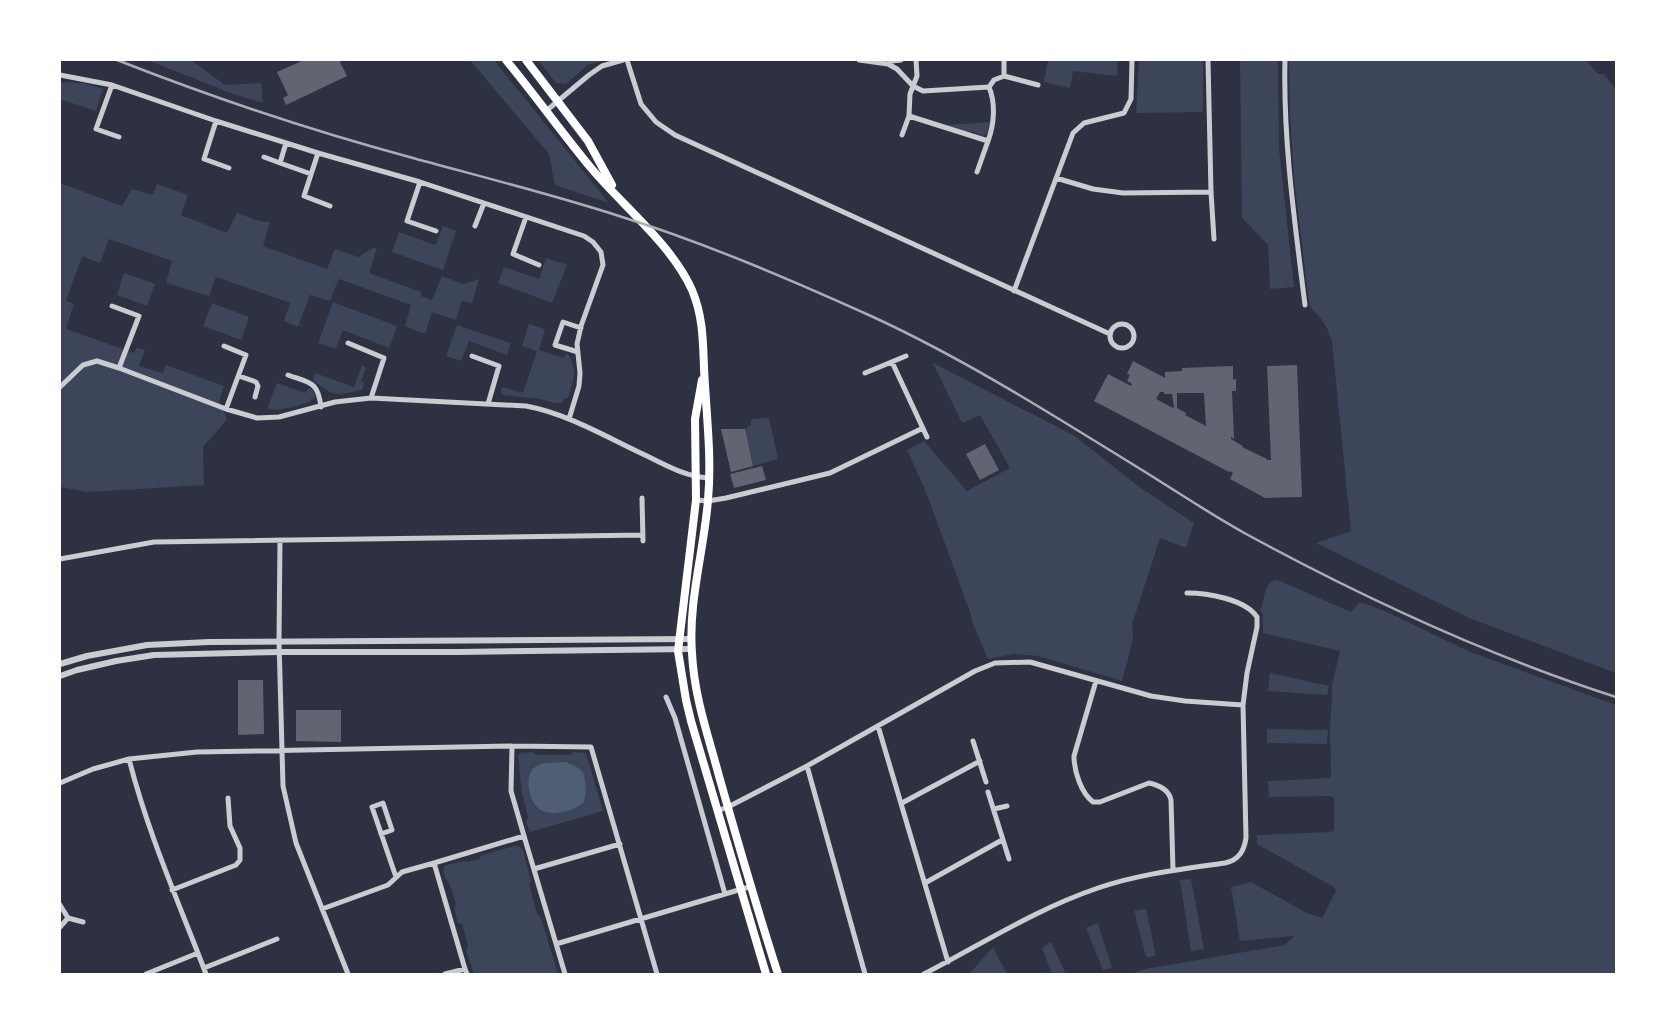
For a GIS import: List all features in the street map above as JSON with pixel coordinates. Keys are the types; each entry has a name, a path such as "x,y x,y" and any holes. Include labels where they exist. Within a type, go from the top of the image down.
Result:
{"main road":[{"path":"506,60 592,169 664,248 693,293 704,337 709,478 691,649 694,675 702,719 778,975"},
{"path":"526,60 588,141 617,194"},
{"path":"704,367 695,419 696,500 678,651 686,701 766,975"}],"street":[{"path":"546,111 602,66 625,60 641,104 656,122 676,135 1110,334"},
{"path":"859,60 888,64 897,69 913,86 923,91 989,87"},
{"path":"888,64 901,60"},
{"path":"902,135 909,116 910,93 917,75 916,60"},
{"path":"1003,60 1004,76"},
{"path":"1014,291 1073,133 1084,123 1124,113 1131,99 1132,60"},
{"path":"1209,60 1214,239"},
{"path":"1285,60 1289,157 1305,306"},
{"path":"60,75 112,85 216,121 420,182 584,236 593,242 601,252 603,265 577,344 579,386 569,419"},
{"path":"989,87 994,79 1004,76 1038,85"},
{"path":"112,85 96,129 119,138"},
{"path":"977,172 993,125 992,94 989,87"},
{"path":"909,116 988,141"},
{"path":"216,121 204,159 229,168"},
{"path":"280,163 286,143"},
{"path":"318,153 304,196 330,206"},
{"path":"264,158 311,174"},
{"path":"1056,178 1093,189 1123,193 1211,192"},
{"path":"420,182 407,221 436,231"},
{"path":"475,226 484,203"},
{"path":"526,217 513,254 539,265"},
{"path":"112,306 139,316 119,368"},
{"path":"578,352 555,345 563,322 581,328"},
{"path":"1117,325 1125,325 1131,328 1134,337 1132,343 1121,348 1111,342 1110,334 1117,325"},
{"path":"348,343 384,358 371,398"},
{"path":"224,346 246,355 226,409"},
{"path":"472,356 499,366 488,404"},
{"path":"865,373 906,356"},
{"path":"60,387 83,365 97,361 257,418 279,417 335,402 371,398 526,406 569,419 695,477 709,478"},
{"path":"892,362 928,437"},
{"path":"288,375 313,385 319,392 321,407"},
{"path":"239,376 256,382 256,397"},
{"path":"696,500 726,498 830,473 923,428"},
{"path":"60,559 154,541 643,538 642,498"},
{"path":"280,540 279,641 283,786 296,843 348,975"},
{"path":"924,975 1021,921 1077,896 1130,878 1231,862 1243,851 1246,838 1243,705 1257,627 1255,614 1247,607 1229,600 1206,594 1187,593"},
{"path":"60,664 147,645 209,642 692,639"},
{"path":"60,676 116,661 153,655 691,649"},
{"path":"718,811 807,766 975,671 995,663 1030,662 1169,699 1243,705"},
{"path":"1096,681 1074,756 1075,767 1086,796 1093,802 1100,802 1145,783 1157,785 1168,793 1171,800 1173,870"},
{"path":"666,697 675,718 725,894"},
{"path":"878,726 948,962"},
{"path":"974,741 986,782"},
{"path":"512,746 511,791 565,975"},
{"path":"60,783 93,769 129,759 197,752 591,747 657,975"},
{"path":"129,759 172,890 205,971 277,939"},
{"path":"902,803 980,761"},
{"path":"807,766 865,975"},
{"path":"988,792 1010,859"},
{"path":"172,890 236,865 240,860 240,848 230,826 228,798"},
{"path":"381,834 392,831 383,803 372,807 381,834 396,877"},
{"path":"993,809 1007,806"},
{"path":"322,909 388,885 402,872 524,836"},
{"path":"925,883 1002,840"},
{"path":"534,869 620,844"},
{"path":"434,863 466,972 445,975"},
{"path":"556,944 751,886"},
{"path":"60,905 68,918 83,922"},
{"path":"60,927 68,918"},
{"path":"145,975 198,953"}],"shaded area":[{"path":"147,60 191,60 225,85 261,83 263,103 233,94"},
{"path":"470,60 494,60 609,203 555,185 549,154"},
{"path":"538,60 605,60 588,65 566,84 556,83"},
{"path":"1048,60 1118,60 1117,76 1073,71 1070,88 1044,82"},
{"path":"1139,60 1203,60 1203,112 1136,113"},
{"path":"1240,60 1278,60 1279,149 1294,287 1270,289 1268,245 1242,218"},
{"path":"1289,60 1586,60 1598,74 1604,74 1616,90 1616,673 1469,618 1316,543 1351,531 1332,342 1327,328 1310,307 1307,286 1294,178"},
{"path":"60,82 83,83 103,89 96,111 60,99"},
{"path":"990,122 987,134 983,136 946,125"},
{"path":"60,183 122,206 132,189 153,195 157,184 188,195 181,215 227,233 237,213 270,222 263,246 327,269 335,249 358,257 377,248 369,273 421,292 421,296 432,300 442,276 463,284 479,279 472,303 462,301 456,320 432,312 425,334 405,326 411,305 339,279 330,301 310,295 298,327 284,321 290,303 216,277 209,296 166,283 172,261 109,239 100,263 82,256 66,301 74,304 66,329 134,353 137,348 145,350 139,366 163,373 166,365 224,386 219,402 227,418 203,447 204,485 88,492 60,487"},
{"path":"443,226 456,231 443,270 392,252 399,232 435,245"},
{"path":"546,258 567,265 552,303 498,283 504,267 539,279"},
{"path":"124,273 155,284 147,306 117,295"},
{"path":"333,302 397,326 389,348 343,330 336,349 318,343"},
{"path":"212,303 249,317 241,340 203,326"},
{"path":"529,324 545,329 539,350 564,358 566,353 570,357 574,368 572,386 568,398 561,403 503,395 501,391 502,387 523,393 537,351 522,346"},
{"path":"457,325 511,343 507,355 469,341 461,361 446,356"},
{"path":"933,363 1075,436 1138,486 1194,523 1186,548 1160,538 1132,624 1133,639 1122,681 1038,656 1014,654 988,659 926,492 907,450 924,441 967,491 1010,468 980,415 962,423"},
{"path":"362,365 366,368 361,381 364,383 362,390 335,394 313,380 315,373 354,387"},
{"path":"277,383 305,393 309,388 312,389 316,397 293,407 267,409"},
{"path":"769,418 778,459 753,466 745,429 751,425 751,419"},
{"path":"1274,580 1351,612 1360,602 1385,611 1468,651 1616,705 1616,974 1130,974 1145,969 1285,945 1294,936 1240,941 1231,887 1251,882 1307,913 1322,918 1336,891 1334,887 1257,844 1257,835 1334,830 1334,799 1331,796 1269,797 1268,781 1331,776 1332,685 1340,651 1263,633 1263,614 1260,610 1266,589"},
{"path":"1270,673 1329,686 1327,695 1268,691"},
{"path":"1267,729 1328,730 1327,744 1267,743"},
{"path":"533,752 536,755 586,753 603,811 530,832 526,822 528,817 522,794 518,755"},
{"path":"566,762 579,768 584,774 584,802 562,812 543,811 535,805 530,794 528,782 531,772 541,764"},
{"path":"515,846 523,850 537,914 541,918 558,974 474,974 466,951 468,946 462,924 458,923 454,908 456,904 443,871 444,867 479,859 482,855"},
{"path":"1191,879 1204,949 1191,951 1180,880"},
{"path":"1146,909 1156,956 1146,957 1134,911"},
{"path":"1098,923 1112,968 1103,970 1086,928"},
{"path":"1051,942 1066,974 1052,974 1042,948"},
{"path":"993,947 1007,974 969,974"}],"building":[{"path":"304,60 339,60 347,76 286,105 283,98 288,95 277,72"},
{"path":"1133,361 1165,378 1165,372 1182,371 1182,368 1233,366 1236,391 1232,391 1234,439 1231,439 1271,460 1267,366 1297,365 1302,497 1265,498 1230,479 1233,473 1230,471 1094,401 1108,374 1131,386 1127,381 1130,375 1127,374","holes":["1160,392 1172,394 1173,408 1156,399","1177,393 1204,393 1206,426 1177,408"]},
{"path":"721,429 745,429 753,466 731,472"},
{"path":"985,444 999,470 980,480 966,454"},
{"path":"762,466 766,480 734,488 730,474"},
{"path":"238,680 263,680 264,734 238,735"},
{"path":"296,710 341,710 341,742 296,741"}],"railway":[{"path":"117,60 227,101 375,148 619,216 778,275 907,333 978,371 1236,528 1337,582 1475,645 1616,697"}]}
